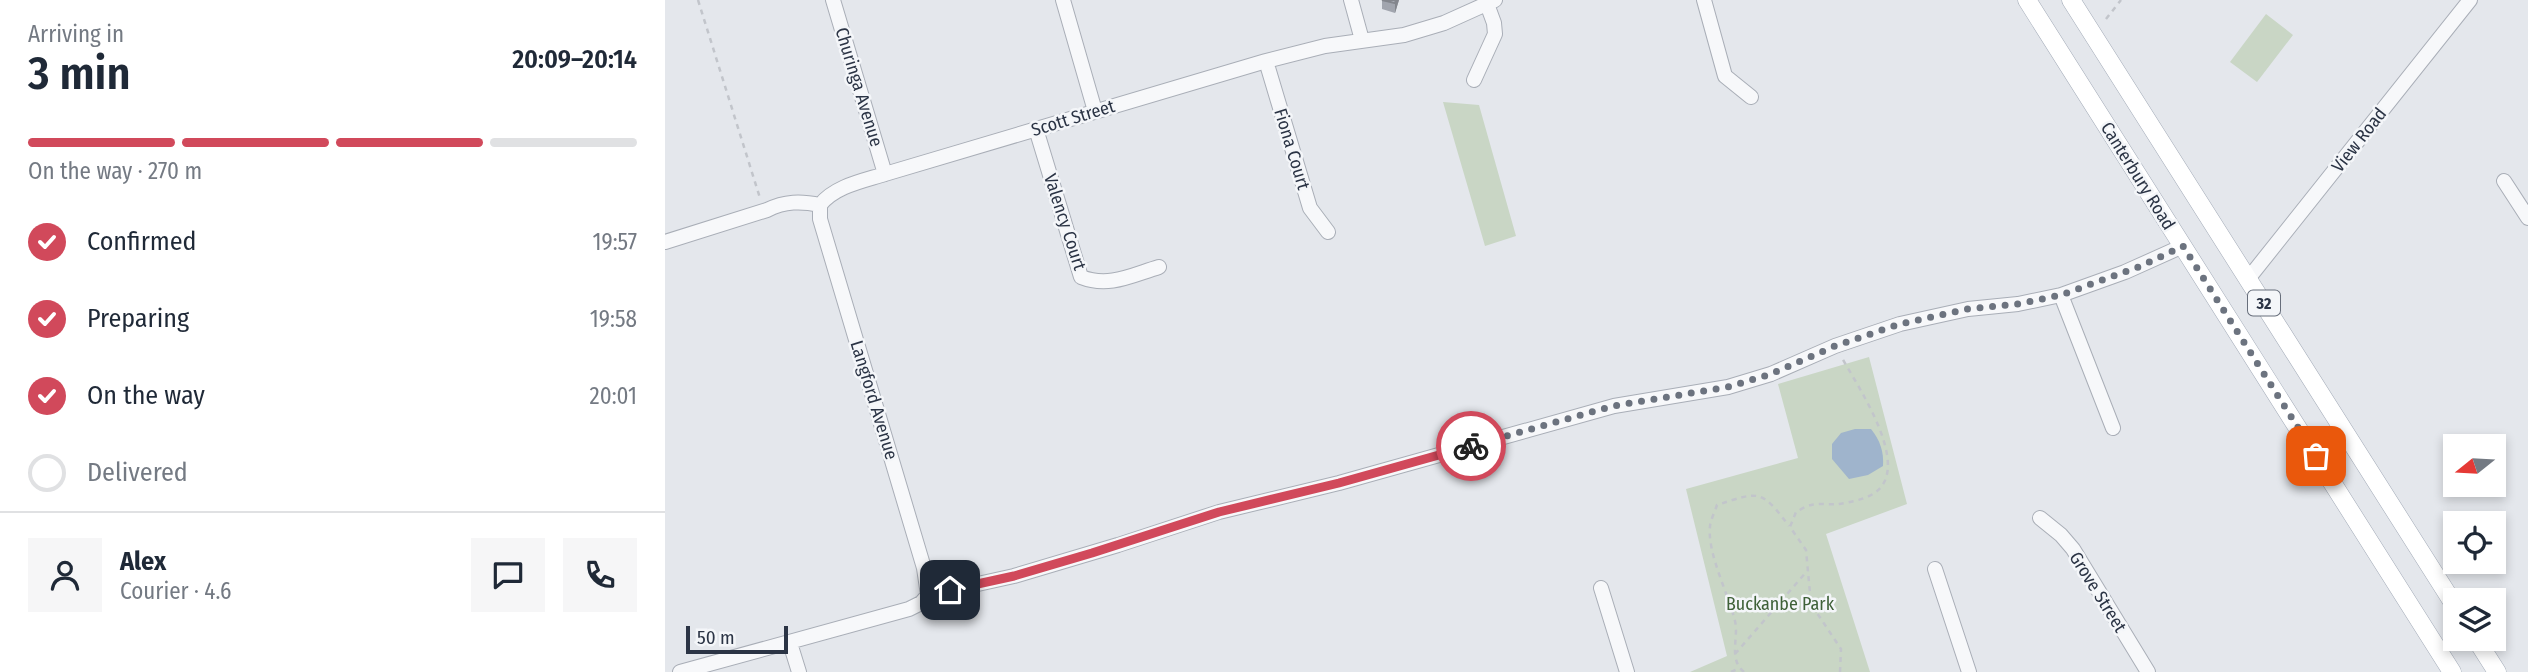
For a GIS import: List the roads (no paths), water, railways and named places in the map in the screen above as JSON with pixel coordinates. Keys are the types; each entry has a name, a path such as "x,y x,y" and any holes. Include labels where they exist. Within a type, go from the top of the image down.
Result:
{"main road":[{"name":"Canterbury Road","path":"2027,0 2452,672"},
{"name":"32","path":"2071,0 2443,588"},
{"path":"2484,651 2497,672"}],"street":[{"name":"Churinga Avenue","path":"833,0 885,174"},
{"path":"1063,0 1095,111"},
{"path":"1351,0 1362,40"},
{"path":"1704,0 1725,76 1751,97"},
{"name":"View Road","path":"2248,279 2469,0"},
{"name":"Scott Street","path":"820,205 828,195 885,174 1266,61 1362,40 1404,35 1444,23 1491,2 1495,34 1474,80"},
{"name":"Fiona Court","path":"1266,61 1310,208 1328,232"},
{"name":"Valency Court","path":"1036,129 1081,277 1095,283 1107,283 1160,267"},
{"path":"2504,181 2528,218"},
{"path":"665,242 791,202 820,205"},
{"name":"Langford Avenue","path":"820,205 822,227 924,568 928,595"},
{"path":"680,672 909,609 921,603 928,595 1014,576 1219,512 1339,483 1613,406 1728,387 1771,374 1835,346 1900,324 1968,309 2018,304 2061,295 2125,272 2183,246"},
{"path":"2061,295 2113,428"},
{"name":"Grove Street","path":"2040,518 2073,549 2148,672"},
{"path":"1935,569 1969,672"},
{"path":"1601,588 1627,672"},
{"path":"790,643 799,672"}],"water":[{"path":"1855,429 1871,429 1881,446 1883,466 1868,475 1849,479 1832,459 1832,444 1841,433"}],"park label":[{"name":"Buckanbe Park","path":"1780,604"}]}
